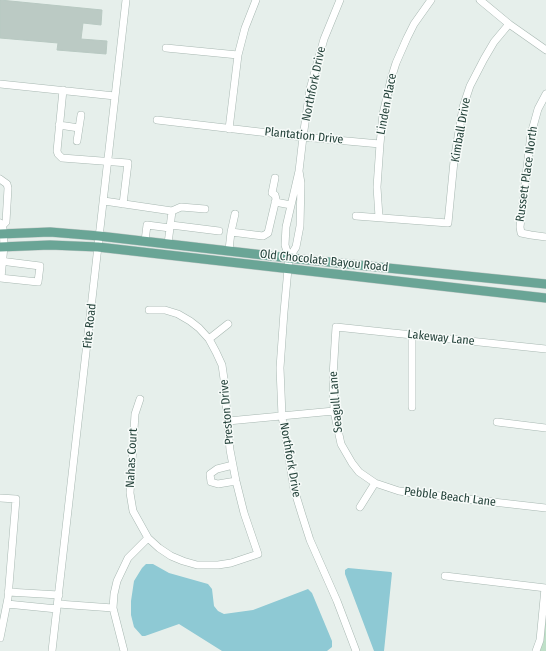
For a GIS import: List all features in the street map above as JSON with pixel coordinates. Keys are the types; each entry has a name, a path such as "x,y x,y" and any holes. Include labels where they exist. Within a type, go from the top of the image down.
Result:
{"main road":[{"name":"Old Chocolate Bayou Road","path":"1,229 99,236 290,258 546,284"},
{"name":"Old Chocolate Bayou Road","path":"2,246 50,245 98,247 546,298"}],"street":[{"name":"Fite Road","path":"52,651 126,0"},
{"path":"229,129 238,55 245,28 256,0"},
{"name":"Northfork Drive","path":"290,258 285,245 286,227 299,171 310,89 316,63 326,33 340,0"},
{"name":"Linden Place","path":"379,217 376,187 383,114 396,63 414,24 431,0"},
{"path":"480,0 509,24 546,50"},
{"name":"Kimball Drive","path":"379,217 448,224 454,161 463,107 470,86 484,59 494,42 509,24"},
{"path":"166,48 238,55"},
{"path":"0,84 115,96"},
{"path":"63,90 59,125 58,154 62,158 108,160 128,163 123,204"},
{"name":"Russett Place North","path":"546,94 538,109 531,134 520,227 521,233 546,237"},
{"path":"77,141 81,114"},
{"name":"Plantation Drive","path":"157,120 303,137 380,144"},
{"path":"59,125 79,128"},
{"name":"Northfork Drive","path":"299,171 301,183 300,226 296,247 290,258 288,269 280,368 282,416 294,489 302,515 310,540 337,601 356,651"},
{"path":"231,232 263,236 268,233 274,204 275,195 272,193 275,178"},
{"path":"0,179 7,184 8,188 4,209 6,222 1,229 2,246 1,261 0,278 38,282 40,266 1,261"},
{"path":"104,201 172,211 181,207 205,209"},
{"path":"274,204 290,207"},
{"path":"168,244 172,211"},
{"path":"228,250 234,214"},
{"path":"356,216 379,217"},
{"path":"145,241 147,225 219,231"},
{"name":"Preston Drive","path":"148,538 171,556 198,565 218,565 231,563 258,554 244,513 236,481 222,365 209,339 199,328 178,314 165,310 149,310"},
{"path":"209,339 228,324"},
{"name":"Lakeway Lane","path":"336,327 546,349"},
{"name":"Seagull Lane","path":"336,327 333,376 334,411 341,444 359,472"},
{"path":"412,335 412,407"},
{"name":"Nahas Court","path":"140,399 135,414 130,493 133,511 148,538"},
{"path":"228,421 334,411"},
{"path":"497,422 546,428"},
{"path":"233,465 217,469 210,474 211,482 218,484 236,481"},
{"name":"Pebble Beach Lane","path":"359,472 375,483 387,488 414,494 546,508"},
{"path":"360,507 375,483"},
{"path":"0,498 16,499 7,604 0,638"},
{"path":"121,650 113,608 117,581 128,558 148,538"},
{"path":"445,576 546,588 541,634 536,651"},
{"path":"8,592 59,596"},
{"path":"7,604 113,608"}],"green space":[{"path":"546,619 546,651 540,651"}],"water":[{"path":"146,564 153,564 169,573 208,584 212,589 214,606 218,611 224,614 253,610 308,589 312,593 332,641 332,647 327,651 222,651 179,624 142,636 134,627 131,615 131,601 134,581"},
{"path":"348,568 392,573 384,651 374,651 345,574 345,570"}],"building":[{"path":"0,0 102,10 101,25 83,23 81,39 107,41 106,54 57,50 58,43 0,38"}]}
